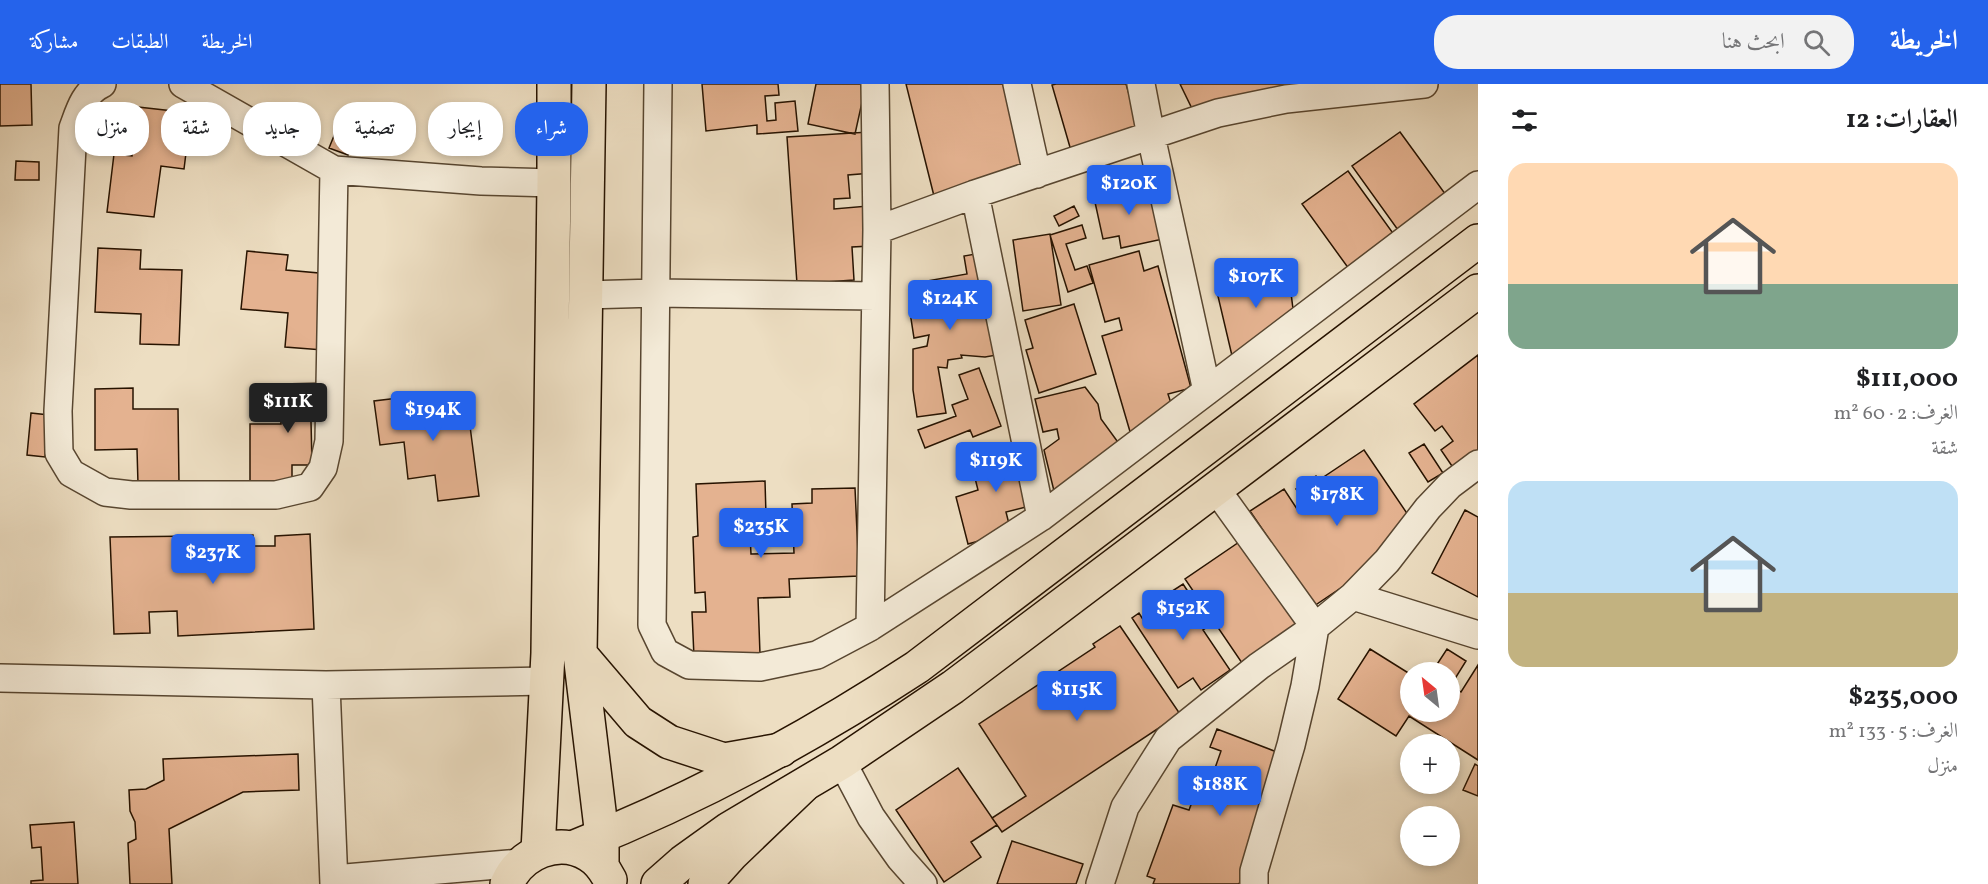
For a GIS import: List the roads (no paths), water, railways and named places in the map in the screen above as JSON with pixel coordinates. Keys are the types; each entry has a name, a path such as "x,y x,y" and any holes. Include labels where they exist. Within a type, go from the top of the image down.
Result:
{"main road":[{"path":"522,866 546,681 554,84"},
{"path":"589,84 580,654 597,859"},
{"path":"522,866 555,847 597,859 850,710 917,667 1478,241"},
{"path":"658,884 683,862 729,829 842,762 953,687 1478,291"},
{"path":"580,654 638,722 669,742 724,760 782,750"},
{"path":"705,884 732,854 803,786"}],"street":[{"path":"102,84 96,86 83,100 73,128 58,411 59,453 71,473 105,492 131,495 276,495 310,487 323,468 329,441 334,170"},
{"path":"183,84 334,170 482,181 554,183"},
{"path":"657,84 652,625 665,652 690,665 760,667 816,655 870,627 1041,517 1478,185"},
{"path":"870,627 877,230 875,84"},
{"path":"1017,84 1037,174"},
{"path":"1141,84 1207,391"},
{"path":"877,230 975,194 1218,113 1286,99 1424,84"},
{"path":"975,194 1041,517"},
{"path":"585,295 656,293 875,296"},
{"path":"1100,884 1125,807 1168,739 1259,666 1315,627 1353,596 1387,561 1428,508 1450,485 1478,464"},
{"path":"1216,489 1315,627 1305,686 1291,745 1254,871 1254,884"},
{"path":"1353,596 1478,635"},
{"path":"0,678 326,685 546,681"},
{"path":"326,685 334,882 522,866"},
{"path":"842,762 871,817 900,858 923,884"}]}
